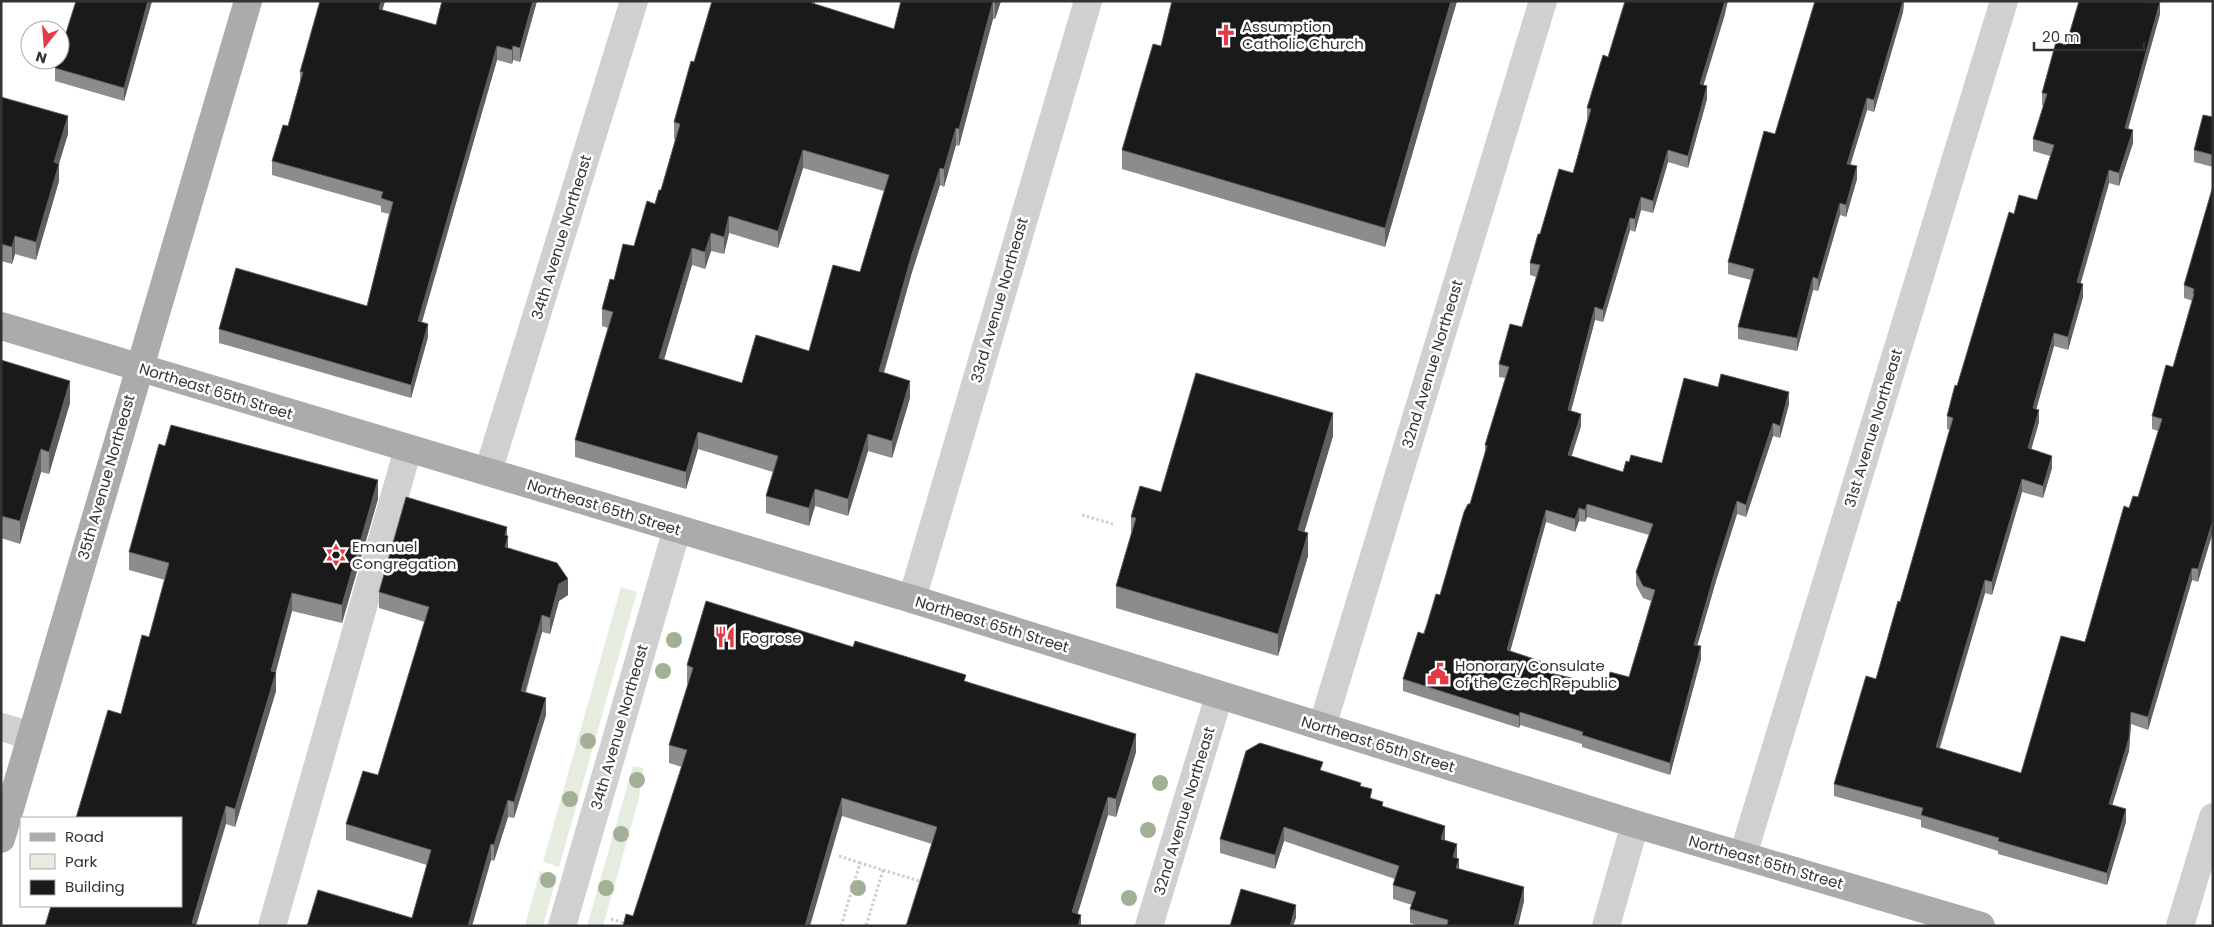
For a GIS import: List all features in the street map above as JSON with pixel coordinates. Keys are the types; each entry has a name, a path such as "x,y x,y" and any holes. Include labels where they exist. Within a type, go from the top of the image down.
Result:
{"main road":[{"name":"35th Avenue Northeast","path":"2,834 138,368 248,1"},
{"name":"Northeast 65th Street","path":"1,326 912,599 1635,824 1981,926"}],"street":[{"name":"34th Avenue Northeast","path":"488,472 634,1"},
{"name":"33rd Avenue Northeast","path":"912,599 1088,1"},
{"name":"32nd Avenue Northeast","path":"1322,728 1543,1"},
{"name":"31st Avenue Northeast","path":"1743,855 2004,1"},
{"path":"272,926 408,449"},
{"name":"34th Avenue Northeast","path":"562,926 677,529"},
{"name":"32nd Avenue Northeast","path":"1149,926 1219,696"},
{"path":"1,727 31,736"},
{"path":"2180,926 2213,817"},
{"path":"1606,926 1635,824"}],"path":[{"path":"1082,515 1113,524"},
{"path":"839,856 925,882"},
{"path":"841,926 860,862"},
{"path":"866,926 883,870"},
{"path":"610,919 634,926"}],"green space":[{"path":"621,587 637,592 559,867 543,862"},
{"path":"633,766 643,768 639,798 603,926 587,926"},
{"path":"540,871 557,875 543,926 525,926"}],"building":[{"path":"76,1 148,1 124,88 62,70 70,70 70,20"},
{"path":"320,1 381,1 379,9 436,25 442,1 533,1 520,48 513,46 512,50 497,46 418,321 428,324 411,385 219,329 236,268 367,306 393,202 381,198 383,192 272,161 283,125 288,126 303,72 300,72"},
{"path":"712,1 812,1 812,3 894,29 901,1 993,1 959,129 956,128 944,169 940,168 912,254 879,371 910,381 892,441 868,434 848,499 815,489 809,508 766,496 778,456 698,432 686,472 575,440 613,312 602,309 610,279 614,280 623,244 634,246 647,201 655,204 659,190 661,190 680,124 674,122 691,61 694,62","holes":["803,150 889,175 860,272 833,265 809,351 756,335 742,383 659,358 692,248 705,252 711,233 724,237 729,216 778,231"]},
{"path":"1172,1 1451,1 1385,228 1122,150 1153,44 1161,46"},
{"path":"1625,1 1725,1 1700,84 1707,86 1688,156 1668,150 1653,201 1641,197 1635,219 1630,218 1603,310 1595,307 1568,410 1581,414 1568,455 1623,472 1626,461 1629,462 1631,455 1662,463 1684,378 1718,387 1721,374 1789,392 1780,426 1773,423 1746,505 1737,501 1694,645 1701,646 1670,763 1582,735 1583,732 1520,712 1519,716 1403,679 1418,632 1424,634 1436,594 1440,595 1464,512 1468,504 1470,504 1487,446 1485,445 1509,367 1499,364 1510,324 1522,327 1540,265 1530,263 1559,169 1573,173 1591,109 1587,108 1603,55 1608,57","holes":["1587,504 1653,524 1636,572 1643,586 1655,590 1629,677 1610,672 1607,686 1550,673 1552,665 1507,650 1546,510 1575,519 1579,508 1585,510"]},
{"path":"1815,1 1903,1 1874,100 1867,98 1847,164 1857,166 1846,205 1840,203 1818,279 1813,277 1797,338 1738,327 1754,269 1728,262 1764,131 1775,134"},
{"path":"2079,1 2160,2 2125,128 2133,130 2119,173 2109,170 2077,282 2083,284 2068,337 2054,333 2033,408 2039,410 2028,448 2052,456 2043,486 2022,479 1992,582 1985,580 1936,747 2021,773 2061,636 2085,642 2124,506 2129,508 2133,496 2138,497 2162,419 2152,416 2166,365 2173,367 2194,294 2194,289 2184,285 2213,186 2213,520 2198,569 2192,568 2148,717 2131,712 2129,738 2109,804 2126,809 2107,873 1998,841 1999,838 1921,815 1923,808 1834,784 1866,676 1876,679 1898,601 1900,602 1953,418 1947,416 1955,385 1957,386 2009,212 2014,214 2019,195 2037,200 2054,145 2033,139 2047,94 2042,93 2056,42 2066,45"},
{"path":"1,97 68,116 54,162 59,164 36,242 15,236 12,247 1,244"},
{"path":"2203,115 2213,117 2213,155 2194,150"},
{"path":"1,360 70,381 49,452 41,449 20,521 1,516"},
{"path":"1196,373 1333,413 1298,530 1308,533 1278,634 1116,586 1136,518 1131,517 1140,486 1161,492"},
{"path":"171,425 378,480 342,605 292,593 271,671 276,672 235,809 226,806 192,923 196,924 195,926 45,926 51,907 182,907 182,817 76,817 108,710 121,714 142,635 149,637 169,563 129,552 159,444 165,446"},
{"path":"406,497 507,527 505,535 508,536 505,547 557,563 568,579 559,584 550,618 542,615 521,691 546,698 514,802 508,800 494,845 491,844 468,926 307,926 318,890 412,918 431,850 346,824 363,771 378,775 429,607 379,592"},
{"path":"706,601 853,647 855,641 966,675 964,681 1136,734 1116,799 1108,797 1072,912 1081,915 1078,926 906,926 937,827 842,798 805,926 623,926 626,914 633,916 687,750 669,745 693,668 687,665"},
{"path":"1260,743 1323,762 1320,770 1361,783 1360,786 1372,789 1370,798 1383,802 1382,806 1445,826 1441,839 1457,844 1453,857 1459,859 1456,868 1524,887 1514,926 1447,926 1448,920 1410,909 1416,892 1393,885 1399,866 1284,827 1275,855 1220,839 1246,751"},
{"path":"1241,889 1296,905 1290,926 1230,926"}],"place":[{"name":"Assumption Catholic Church","path":"1226,35"},
{"name":"Emanuel Congregation","path":"336,555"},
{"name":"Fogrose","path":"725,637"},
{"name":"Honorary Consulate of the Czech Republic","path":"1438,674"}]}
